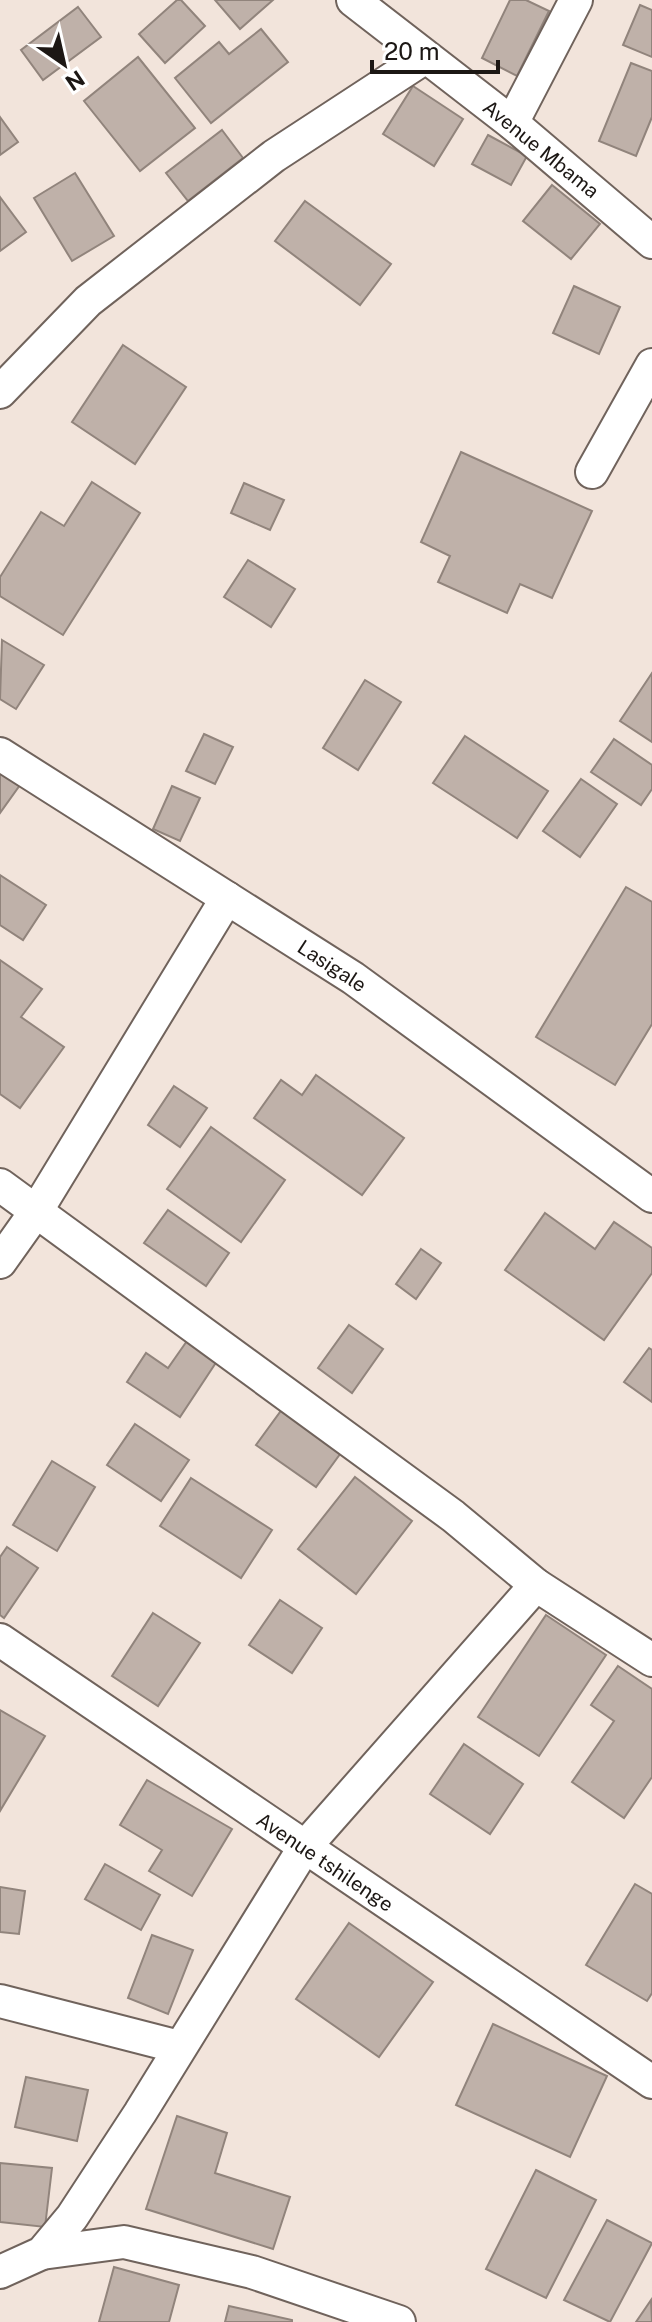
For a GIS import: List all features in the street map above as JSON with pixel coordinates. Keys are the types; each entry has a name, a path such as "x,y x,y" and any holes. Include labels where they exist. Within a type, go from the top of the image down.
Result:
{"street":[{"name":"Avenue Mbama","path":"353,0 424,58 512,123 652,242"},
{"path":"512,123 576,0"},
{"path":"0,392 88,301 274,156 424,58"},
{"path":"592,472 652,365"},
{"name":"Lasigale","path":"0,754 353,978 652,1196"},
{"path":"0,1262 37,1210 227,898"},
{"path":"0,1185 453,1516 536,1585 652,1660"},
{"path":"42,2253 72,2217 140,2113 304,1848 536,1585"},
{"name":"Avenue tshilenge","path":"0,1640 652,2082"},
{"path":"0,2001 179,2047"},
{"path":"0,2272 42,2253 124,2242 252,2272 399,2322"}],"building":[{"path":"177,0 181,0 205,26 165,63 139,34"},
{"path":"215,0 273,0 240,29"},
{"path":"510,0 526,0 549,11 517,76 482,58"},
{"path":"640,5 652,10 652,57 623,45"},
{"path":"78,7 101,37 43,80 21,50"},
{"path":"261,29 288,62 211,123 175,78 219,42 229,54"},
{"path":"138,57 195,128 140,171 84,101"},
{"path":"631,63 652,71 652,117 636,156 599,141"},
{"path":"413,86 463,119 434,166 383,134"},
{"path":"0,117 18,142 0,155"},
{"path":"222,130 243,158 188,201 166,173"},
{"path":"488,135 527,156 511,185 472,164"},
{"path":"75,173 114,236 72,261 34,198"},
{"path":"552,185 600,224 571,259 523,221"},
{"path":"0,197 26,232 0,251"},
{"path":"305,201 391,264 360,305 275,241"},
{"path":"574,286 620,307 599,354 553,333"},
{"path":"123,345 186,387 135,464 72,422"},
{"path":"461,452 592,511 552,598 520,584 507,613 438,582 450,556 421,542"},
{"path":"92,482 140,513 63,635 0,596 0,577 41,512 64,526"},
{"path":"244,483 284,500 270,530 231,513"},
{"path":"248,560 295,589 271,627 224,597"},
{"path":"2,640 44,665 16,709 0,699"},
{"path":"652,673 652,742 620,721"},
{"path":"365,680 401,702 358,770 323,748"},
{"path":"204,734 233,747 215,784 186,771"},
{"path":"465,736 548,791 517,838 433,783"},
{"path":"614,739 652,765 652,789 641,805 591,772"},
{"path":"0,772 20,785 0,813"},
{"path":"581,779 617,804 580,857 543,831"},
{"path":"172,786 200,798 180,841 153,829"},
{"path":"0,875 46,905 23,940 0,925"},
{"path":"626,887 652,902 652,1024 615,1085 536,1037"},
{"path":"0,960 42,989 21,1017 64,1047 20,1108 0,1094"},
{"path":"316,1075 404,1138 362,1195 254,1118 281,1080 302,1095"},
{"path":"174,1086 207,1108 180,1147 148,1125"},
{"path":"211,1127 285,1180 241,1242 167,1189"},
{"path":"168,1210 229,1253 206,1286 144,1243"},
{"path":"545,1213 595,1249 614,1222 652,1248 652,1273 604,1340 505,1270"},
{"path":"421,1249 441,1263 416,1299 396,1284"},
{"path":"349,1325 383,1349 352,1393 318,1368"},
{"path":"189,1338 219,1358 180,1417 127,1382 146,1353 168,1368"},
{"path":"649,1348 652,1350 652,1402 624,1382"},
{"path":"283,1408 343,1450 316,1487 256,1445"},
{"path":"135,1424 189,1460 161,1501 107,1465"},
{"path":"52,1461 95,1487 57,1551 13,1525"},
{"path":"355,1477 412,1521 356,1594 298,1549"},
{"path":"191,1478 272,1530 241,1578 160,1526"},
{"path":"7,1547 38,1568 4,1618 0,1615 0,1557"},
{"path":"280,1600 322,1628 292,1673 249,1645"},
{"path":"153,1613 200,1643 158,1706 112,1676"},
{"path":"546,1615 606,1655 539,1756 478,1717"},
{"path":"618,1666 652,1689 652,1777 624,1818 572,1782 614,1721 591,1705"},
{"path":"0,1710 45,1736 0,1811"},
{"path":"464,1744 523,1784 490,1834 430,1794"},
{"path":"147,1780 232,1829 192,1896 149,1871 162,1850 120,1825"},
{"path":"105,1864 160,1895 141,1930 85,1899"},
{"path":"635,1884 652,1894 652,1993 647,2001 586,1965"},
{"path":"0,1887 25,1891 19,1934 0,1932"},
{"path":"349,1923 433,1982 379,2057 296,1999"},
{"path":"152,1935 193,1950 168,2014 128,1998"},
{"path":"493,2024 607,2076 570,2157 456,2105"},
{"path":"26,2077 88,2090 77,2141 15,2127"},
{"path":"177,2116 227,2133 215,2173 290,2197 273,2249 146,2209"},
{"path":"0,2163 52,2168 45,2227 0,2222"},
{"path":"536,2170 596,2200 546,2298 486,2269"},
{"path":"607,2220 652,2243 610,2322 564,2300"},
{"path":"114,2267 179,2285 169,2322 99,2322"},
{"path":"651,2300 652,2322 636,2322"},
{"path":"229,2306 292,2320 292,2322 225,2322"}]}
